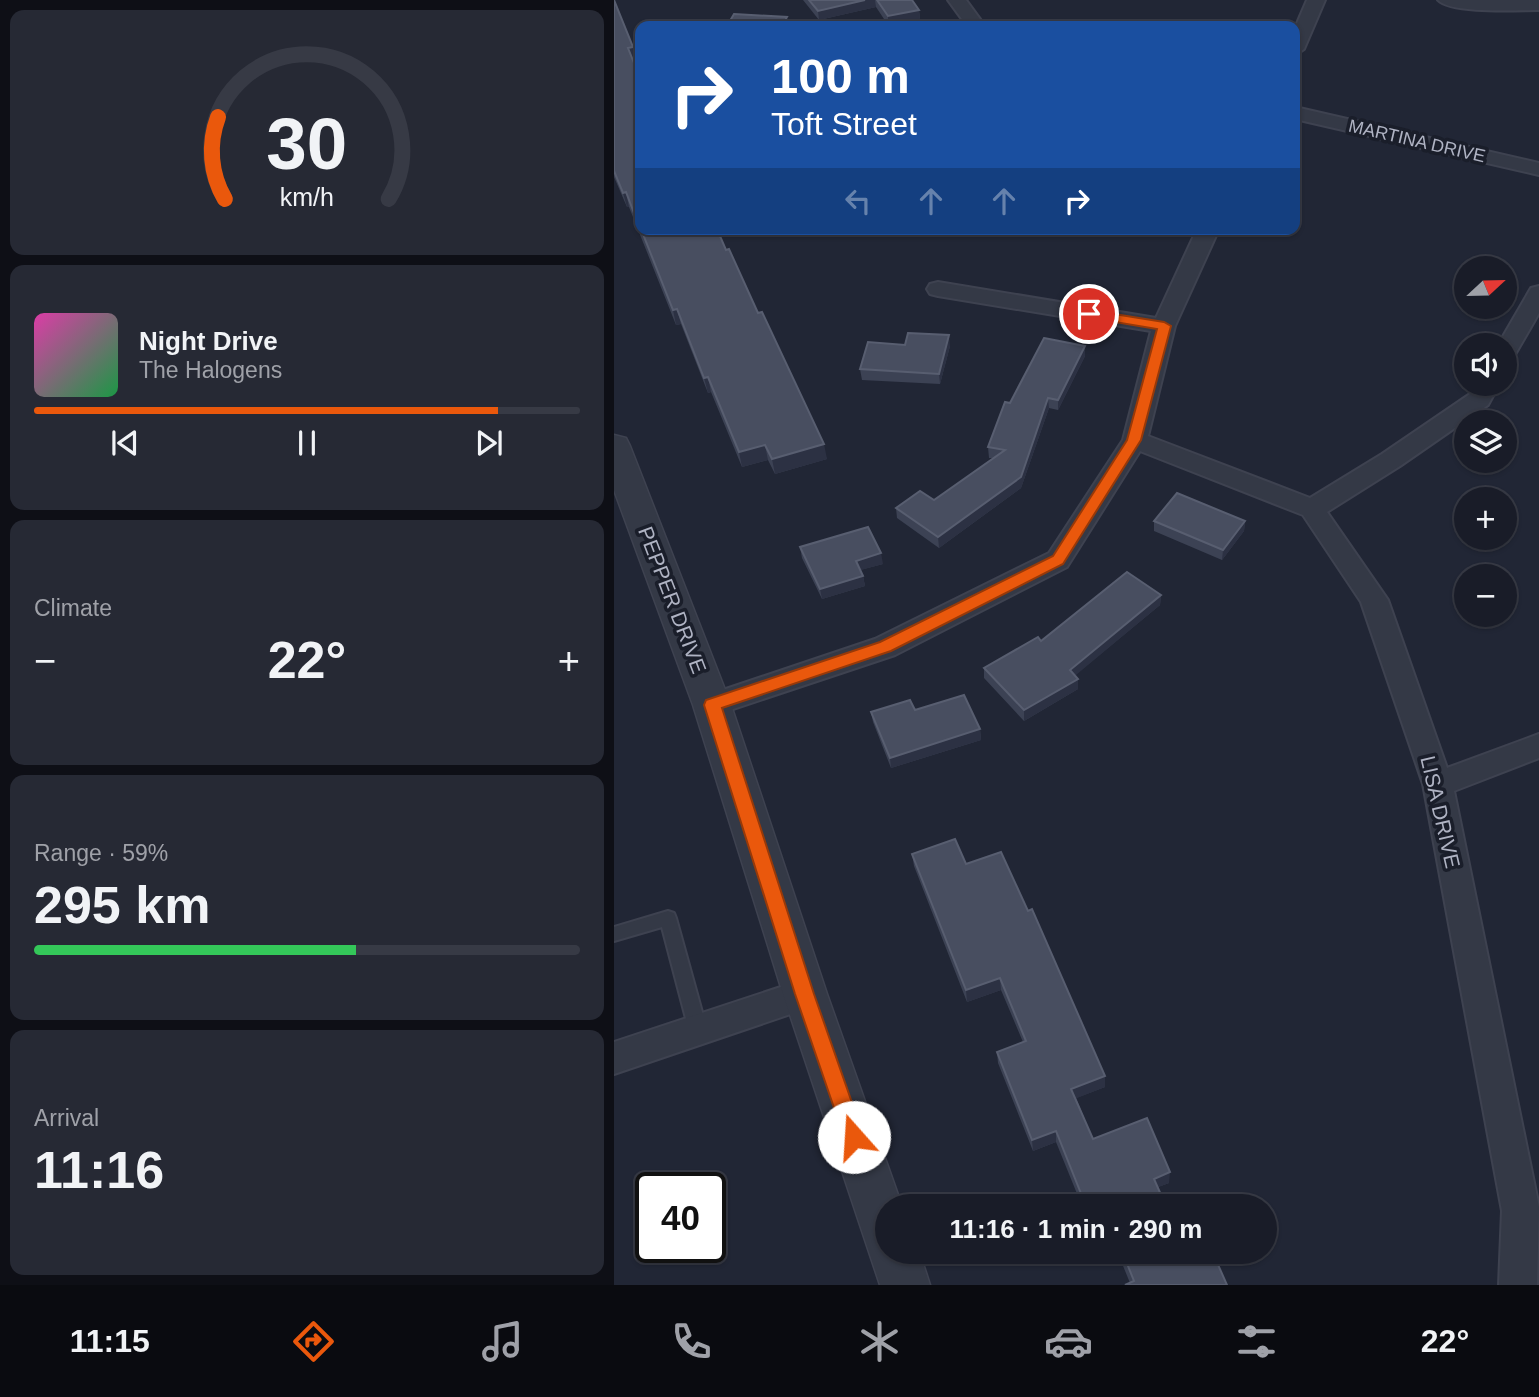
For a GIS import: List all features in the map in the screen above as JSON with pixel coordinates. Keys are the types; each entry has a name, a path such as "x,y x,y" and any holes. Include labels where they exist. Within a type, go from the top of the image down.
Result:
{"street":[{"path":"957,0 972,21"},
{"path":"1300,37 1316,0"},
{"path":"1447,0 1479,4 1539,5"},
{"name":"MARTINA DRIVE","path":"1300,114 1539,169"},
{"path":"712,705 885,647 1058,560 1134,440 1164,326 1205,235"},
{"path":"938,289 1164,326"},
{"path":"1516,333 1539,293"},
{"path":"1134,440 1312,509 1391,460 1481,396"},
{"name":"PEPPER DRIVE","path":"614,446 712,705 805,994 875,1197"},
{"name":"LISA DRIVE","path":"1312,509 1374,600 1438,784 1530,1212 1518,1285"},
{"path":"1438,784 1539,746"},
{"path":"614,1059 805,994"},
{"path":"898,1264 905,1285"}],"lane":[{"path":"614,934 668,918 698,1030"}],"building":[{"path":"614,0 633,47 628,48 635,66 635,216 614,171"},
{"path":"809,0 865,0 818,11"},
{"path":"877,0 912,0 919,10 888,16"},
{"path":"734,14 787,17 785,21 730,21"},
{"path":"643,235 720,235 726,250 729,249 758,313 762,312 824,444 772,459 765,445 739,452 708,377 704,378 677,309 673,310"},
{"path":"908,333 949,335 939,374 860,369 868,342 905,345"},
{"path":"1044,338 1085,346 1058,400 1048,398 1021,477 938,537 896,508 920,491 934,500 1005,450 988,447 1005,402 1010,403"},
{"path":"1177,493 1245,521 1223,550 1154,521"},
{"path":"868,527 881,553 856,561 863,576 820,589 800,547"},
{"path":"1127,572 1161,595 1070,670 1078,679 1024,710 984,668 1038,637 1041,641"},
{"path":"964,695 980,729 890,758 871,712 910,700 915,710"},
{"path":"955,839 966,864 1001,852 1028,911 1032,909 1105,1076 1071,1089 1093,1139 1147,1118 1170,1172 1154,1179 1161,1194 1081,1194 1056,1131 1032,1140 997,1052 1026,1041 1000,978 966,990 912,854"},
{"path":"1127,1264 1218,1264 1227,1285 1125,1285 1134,1281"}],"route":[{"path":"854,1137 712,705 885,647 1058,560 1134,440 1164,326 1089,314"}]}
